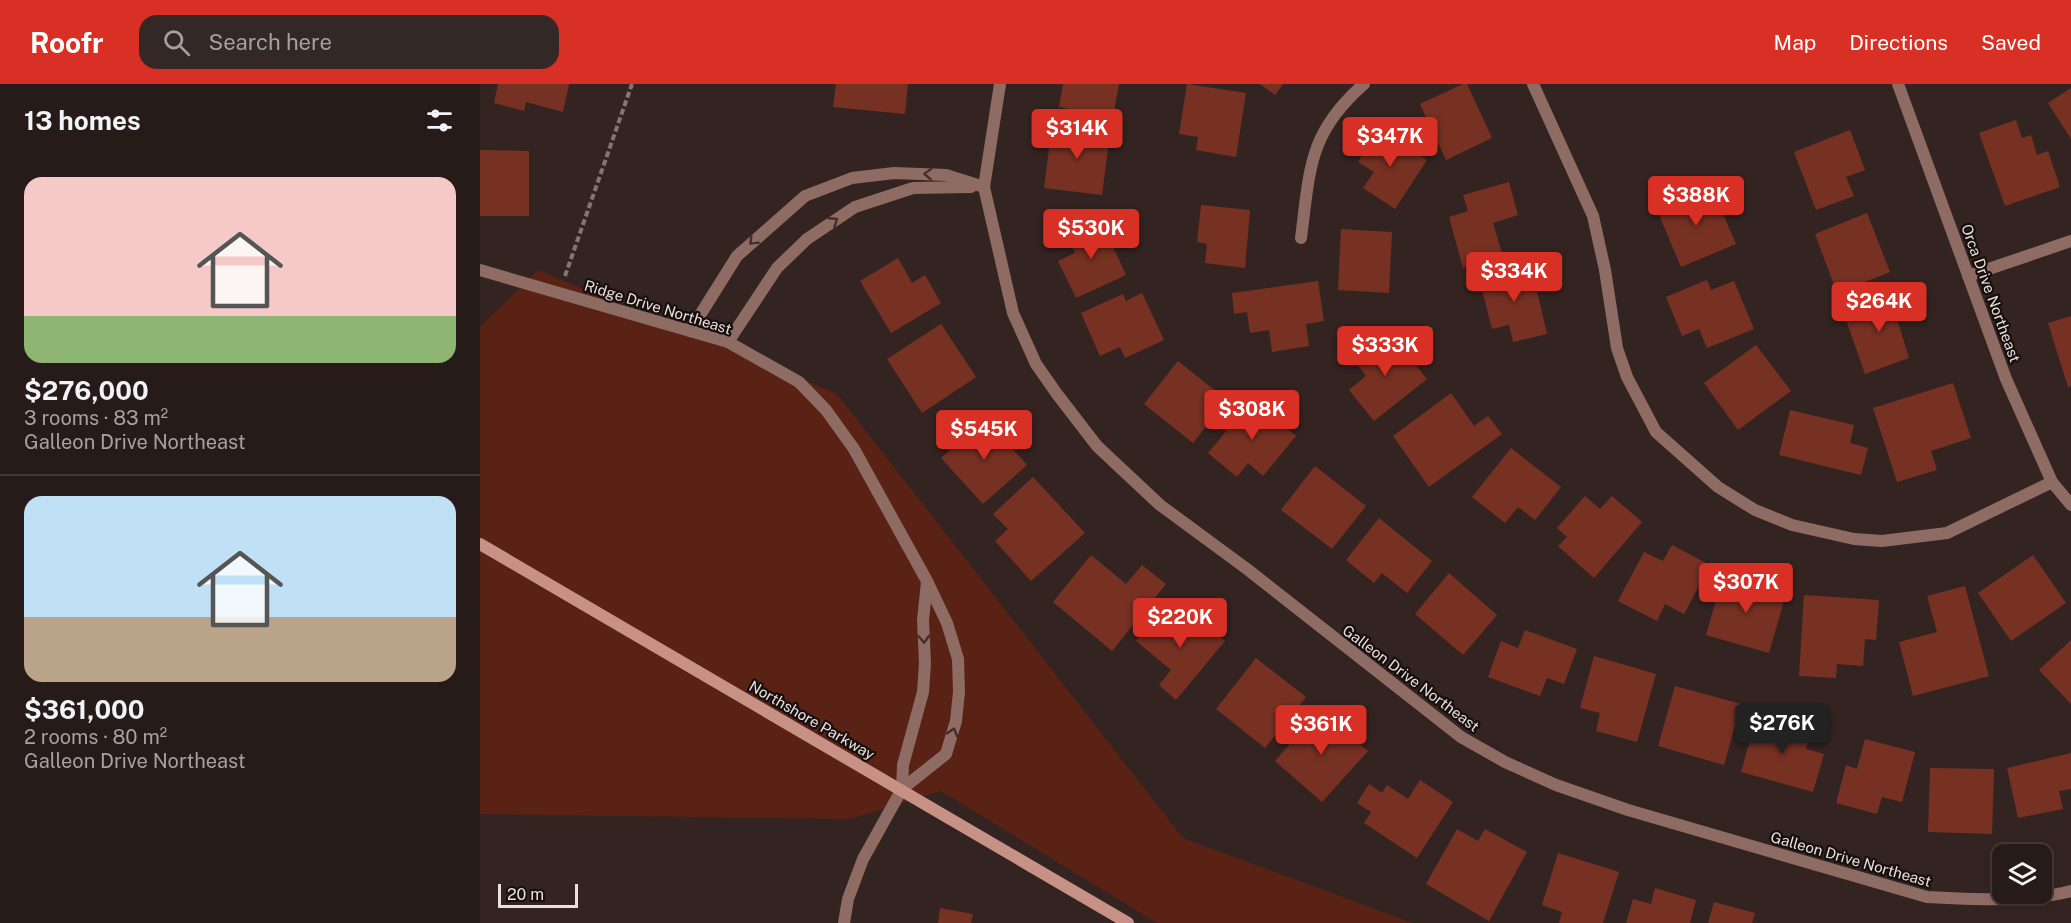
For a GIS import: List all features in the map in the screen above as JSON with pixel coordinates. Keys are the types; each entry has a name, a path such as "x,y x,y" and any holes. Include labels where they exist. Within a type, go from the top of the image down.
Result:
{"street":[{"path":"984,188 1000,84"},
{"path":"1301,238 1312,157 1320,136 1332,116 1364,84"},
{"path":"1533,84 1593,216 1605,270 1617,348 1626,377 1656,432 1718,487 1755,510 1792,525 1854,539 1882,541 1947,533 2052,482"},
{"name":"Orca Drive Northeast","path":"1899,84 2006,379 2052,482 2071,505"},
{"path":"690,331 737,256 805,196 852,178 894,173 946,175 984,188"},
{"path":"728,342 777,268 807,239 855,207 913,188 984,188"},
{"name":"Galleon Drive Northeast","path":"984,188 1013,313 1023,341 1057,394 1097,446 1160,505 1247,569 1461,737 1505,762 1546,780 1628,810 1927,897 1978,900 2048,897 2071,891"},
{"path":"1968,276 2071,241"},
{"name":"Ridge Drive Northeast","path":"480,270 728,342 799,382 826,410 854,449 927,581 947,623 958,658 960,692 956,721 946,754 902,789 863,859 848,899 844,923"},
{"name":"Northshore Parkway","path":"480,544 1128,923"},
{"name":"Ridge Drive Northeast","path":"902,789 903,765 922,692 925,663 922,620 927,581"}],"path":[{"path":"560,293 632,84"}],"shaded area":[{"path":"538,270 837,394 1183,838 1413,923 1157,923 941,791 850,819 480,814 480,327"}],"building":[{"path":"498,84 569,84 563,112 526,102 524,111 494,103"},
{"path":"836,84 908,84 905,114 833,107"},
{"path":"1063,84 1119,84 1113,117 1059,107"},
{"path":"1187,84 1246,93 1236,157 1196,150 1198,137 1179,134"},
{"path":"1260,84 1283,84 1275,95"},
{"path":"1467,84 1492,138 1446,160 1420,104"},
{"path":"2071,88 2071,139 2048,103"},
{"path":"2016,120 2022,138 2031,135 2037,155 2048,151 2060,187 2005,206 1979,133"},
{"path":"1052,126 1110,133 1102,195 1044,188"},
{"path":"1379,129 1427,160 1395,209 1363,188 1374,172 1358,162"},
{"path":"1850,130 1865,170 1846,177 1854,196 1816,210 1794,152"},
{"path":"480,150 529,151 529,216 480,216"},
{"path":"1509,182 1518,215 1493,223 1503,257 1463,268 1449,217 1468,211 1463,195"},
{"path":"1711,186 1736,244 1681,267 1657,210"},
{"path":"1201,205 1250,210 1245,268 1205,263 1207,244 1197,242"},
{"path":"1867,213 1890,272 1837,293 1815,234"},
{"path":"1100,219 1126,275 1076,298 1058,261 1075,253 1066,234"},
{"path":"1341,229 1392,232 1389,293 1338,290"},
{"path":"898,258 912,283 925,275 941,303 891,333 860,281"},
{"path":"1531,265 1547,334 1513,342 1509,325 1492,329 1479,278"},
{"path":"1707,280 1711,290 1734,281 1754,329 1707,348 1699,329 1682,336 1666,297"},
{"path":"1318,281 1324,321 1306,324 1309,346 1272,352 1269,330 1250,333 1247,312 1234,314 1232,293"},
{"path":"1142,293 1164,340 1125,358 1120,347 1100,356 1081,313 1123,294 1126,301"},
{"path":"1901,294 1908,315 1897,319 1909,358 1865,374 1844,314"},
{"path":"2071,316 2071,386 2068,387 2048,323"},
{"path":"941,324 976,377 922,413 887,359"},
{"path":"1389,332 1427,379 1374,421 1349,390 1366,376 1354,360"},
{"path":"1756,345 1791,391 1738,430 1704,383"},
{"path":"1178,361 1227,400 1193,443 1144,404"},
{"path":"1953,383 1971,438 1931,451 1937,470 1897,482 1873,408"},
{"path":"1451,393 1474,426 1488,416 1502,434 1429,487 1393,436"},
{"path":"1253,399 1296,436 1263,476 1248,463 1237,477 1208,453"},
{"path":"1790,410 1854,425 1850,443 1868,448 1861,475 1779,455"},
{"path":"986,418 1027,465 983,504 941,458"},
{"path":"1511,448 1561,487 1535,520 1518,507 1505,523 1472,497"},
{"path":"1315,466 1366,506 1332,549 1281,510"},
{"path":"1033,477 1085,533 1031,581 995,541 1008,529 993,514"},
{"path":"1585,496 1600,509 1612,496 1642,522 1594,578 1558,546 1567,537 1557,528"},
{"path":"1379,518 1432,561 1407,593 1382,573 1374,583 1346,560"},
{"path":"1672,545 1710,565 1684,614 1665,604 1657,621 1618,601 1644,552 1663,561"},
{"path":"1091,555 1126,584 1142,565 1166,584 1112,651 1053,602"},
{"path":"2033,555 2066,603 2011,641 1978,593"},
{"path":"1449,573 1497,615 1463,655 1415,614"},
{"path":"1723,576 1786,594 1769,653 1706,635"},
{"path":"1965,586 1989,676 1913,696 1899,642 1937,632 1927,596"},
{"path":"1804,595 1879,600 1876,640 1865,639 1863,666 1837,664 1836,678 1799,676"},
{"path":"1161,612 1178,626 1190,612 1225,641 1176,700 1159,685 1171,670 1136,641"},
{"path":"1525,630 1577,649 1564,684 1547,678 1540,696 1488,677 1501,641 1518,648"},
{"path":"2071,640 2071,704 2039,670"},
{"path":"1594,656 1656,674 1637,742 1596,731 1600,713 1580,708"},
{"path":"1256,658 1306,697 1265,748 1216,709"},
{"path":"1675,686 1741,704 1724,765 1658,746"},
{"path":"1320,709 1368,751 1322,802 1275,761"},
{"path":"1757,715 1811,730 1806,749 1824,754 1813,792 1741,772"},
{"path":"1865,739 1915,752 1902,802 1882,797 1877,814 1836,803 1846,765 1857,769"},
{"path":"2071,753 2071,789 2059,791 2063,809 2018,818 2007,768"},
{"path":"1930,768 1994,769 1992,834 1928,832"},
{"path":"1420,780 1453,802 1417,858 1364,823 1371,812 1357,803 1369,784 1382,793 1387,785 1408,799"},
{"path":"1457,829 1478,841 1485,829 1527,852 1489,921 1426,884"},
{"path":"1558,853 1619,872 1603,923 1559,923 1562,912 1542,905"},
{"path":"1655,888 1696,900 1690,923 1626,923 1633,899 1651,904"},
{"path":"1714,902 1755,913 1752,923 1708,923"},
{"path":"940,908 973,914 971,923 938,923"}]}
